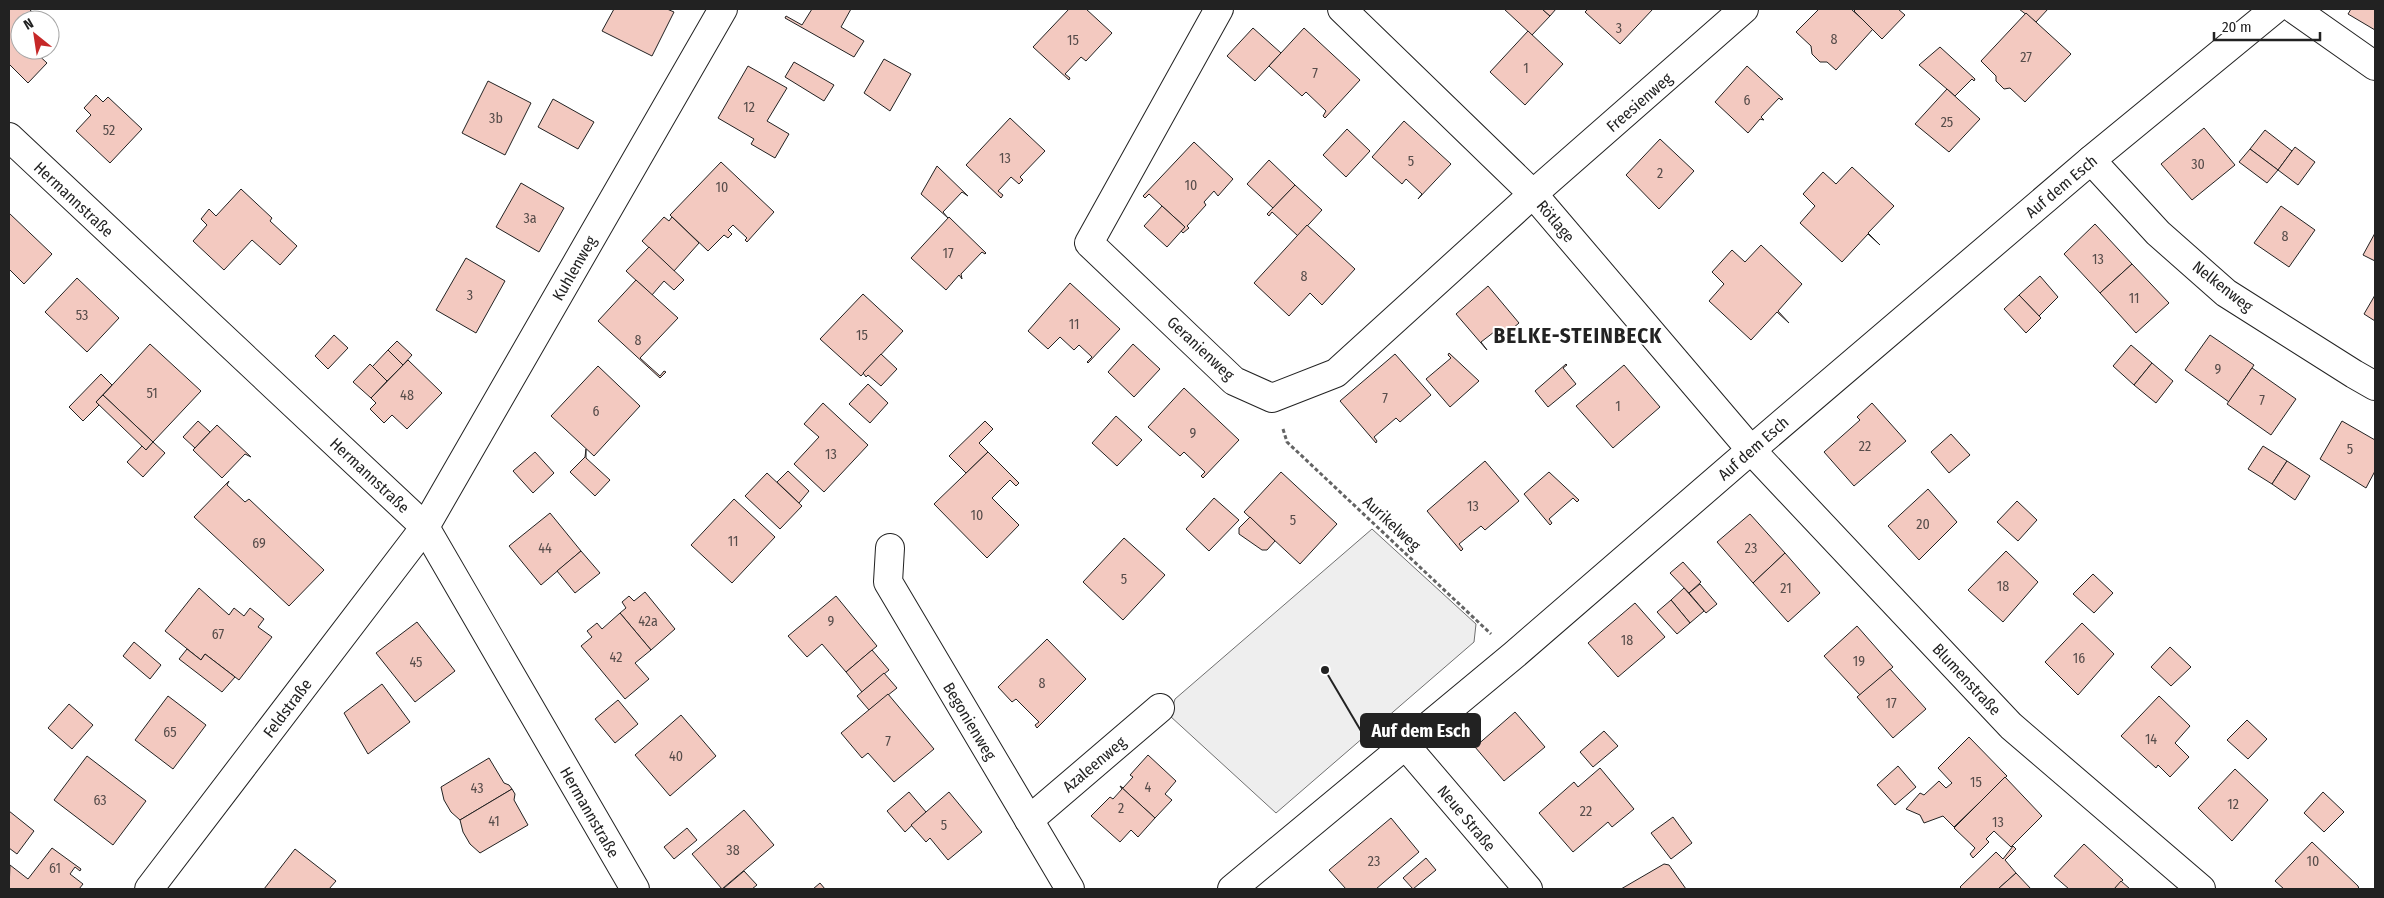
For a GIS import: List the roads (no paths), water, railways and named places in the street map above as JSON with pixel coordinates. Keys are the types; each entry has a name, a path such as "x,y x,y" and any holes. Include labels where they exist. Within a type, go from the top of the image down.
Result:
{"street":[{"name":"Kuhlenweg","path":"425,527 723,9"},
{"name":"Geranienweg","path":"1219,9 1089,242 1234,380 1272,398 1336,373 1534,194"},
{"name":"Rötlage","path":"1342,9 1534,194 1751,450"},
{"name":"Freesienweg","path":"1534,194 1744,9"},
{"name":"Auf dem Esch","path":"1232,889 1514,655 2091,160 2275,9"},
{"path":"2294,9 2375,66"},
{"name":"Hermannstraße","path":"9,138 425,527 635,889"},
{"name":"Nelkenweg","path":"2091,160 2158,233 2226,293 2375,386"},
{"name":"Blumenstraße","path":"1751,450 2012,726 2201,889"},
{"name":"Feldstraße","path":"149,889 425,527"},
{"name":"Begonienweg","path":"890,548 888,582 1070,889"},
{"name":"Azaleenweg","path":"1029,820 1160,708"},
{"name":"Neue Straße","path":"1406,746 1528,889"}],"place":[{"name":"Auf dem Esch","path":"1325,670"}],"district":[{"name":"BELKE-STEINBECK","path":"1578,336"}]}
